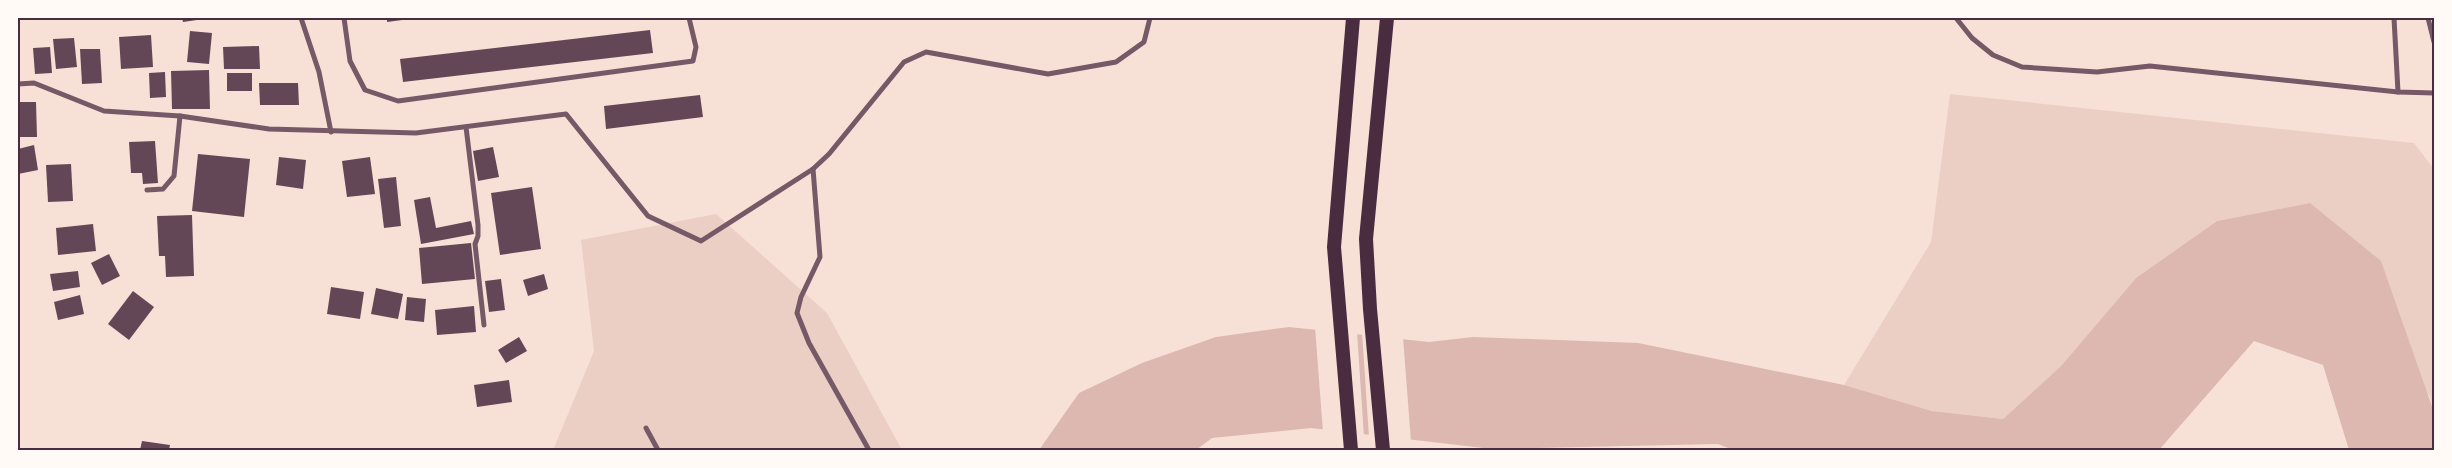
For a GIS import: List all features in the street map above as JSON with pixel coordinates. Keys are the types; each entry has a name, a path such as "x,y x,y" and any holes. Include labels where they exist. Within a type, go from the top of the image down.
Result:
{"highway":[{"path":"1351,450 1337,305 1334,238 1353,18"},
{"path":"1383,450 1370,310 1366,239 1387,18"}],"street":[{"path":"301,18 319,72 331,132"},
{"path":"344,18 350,61 365,90 398,101 693,61 696,48 689,18"},
{"path":"18,84 34,83 104,111 180,116 269,129 416,133 566,114 648,216 701,241 813,169 830,154 904,62 926,52 1048,74 1116,62 1144,42 1150,18"},
{"path":"1956,18 1972,38 1993,55 2022,67 2097,72 2150,66 2398,92 2434,93"},
{"path":"2394,18 2398,92"},
{"path":"2428,18 2434,42"},
{"path":"147,190 163,189 174,176 180,116"},
{"path":"466,127 478,225 478,236 475,244 484,325"},
{"path":"813,169 820,257 801,298 797,313 810,343 869,450"},
{"path":"646,428 658,450"}],"shaded area":[{"path":"1950,94 2414,143 2434,169 2434,412 2430,397 2310,203 2217,221 2136,278 2061,366 2003,419 1932,411 1844,385 1931,242"},
{"path":"2310,203 2381,261 2434,412 2434,450 2349,450 2323,365 2254,341 2159,450 1733,450 1718,444 1492,449 1311,428 1212,438 1196,450 1039,450 1079,393 1142,363 1216,337 1289,327 1429,342 1473,337 1638,343 1844,385 1932,411 2003,419 2061,366 2136,278 2217,221"},
{"path":"716,214 827,313 902,450 547,450 554,448 594,351 581,240"}],"pier":[{"path":"1315,327 1357,332 1364,437 1323,432"},
{"path":"1362,332 1403,337 1411,442 1369,437"}],"building":[{"path":"182,18 204,18 204,19 183,22"},
{"path":"387,18 410,18 410,19 387,22"},
{"path":"650,30 653,53 403,82 400,59"},
{"path":"190,31 212,33 209,64 187,62"},
{"path":"151,35 153,67 121,69 119,37"},
{"path":"74,38 77,67 56,69 53,39"},
{"path":"259,46 260,69 224,69 223,47"},
{"path":"50,47 52,73 35,74 33,48"},
{"path":"80,49 100,49 102,83 82,84"},
{"path":"209,70 210,109 172,109 171,71"},
{"path":"165,72 166,97 150,98 149,73"},
{"path":"227,73 252,73 252,91 227,91"},
{"path":"259,83 298,83 299,105 260,105"},
{"path":"700,95 703,117 606,129 604,106"},
{"path":"18,102 36,102 37,137 18,137"},
{"path":"155,141 158,183 143,184 142,173 131,173 129,142"},
{"path":"34,145 38,170 18,174 18,149"},
{"path":"493,147 499,177 478,181 473,151"},
{"path":"198,154 250,159 244,217 192,211"},
{"path":"279,157 306,160 303,189 276,185"},
{"path":"370,157 375,194 347,197 342,161"},
{"path":"71,164 73,201 48,202 46,165"},
{"path":"396,177 401,226 384,228 378,179"},
{"path":"532,187 541,249 500,255 491,193"},
{"path":"430,197 436,228 471,221 474,234 421,244 414,200"},
{"path":"192,215 194,276 166,277 165,256 159,256 157,216"},
{"path":"93,224 96,251 58,255 56,228"},
{"path":"471,243 475,279 422,284 419,248"},
{"path":"109,254 120,276 102,285 91,263"},
{"path":"78,271 80,287 53,291 50,274"},
{"path":"544,274 548,289 528,296 523,280"},
{"path":"501,279 505,310 489,312 485,281"},
{"path":"331,287 364,292 360,319 327,314"},
{"path":"376,288 403,294 398,319 371,314"},
{"path":"133,291 154,307 129,340 108,324"},
{"path":"80,295 84,314 58,320 54,302"},
{"path":"407,297 426,299 424,322 405,320"},
{"path":"474,306 476,332 437,335 435,310"},
{"path":"519,337 527,351 506,363 498,350"},
{"path":"509,380 512,402 477,407 474,385"},
{"path":"142,441 170,445 169,450 140,450"}]}
